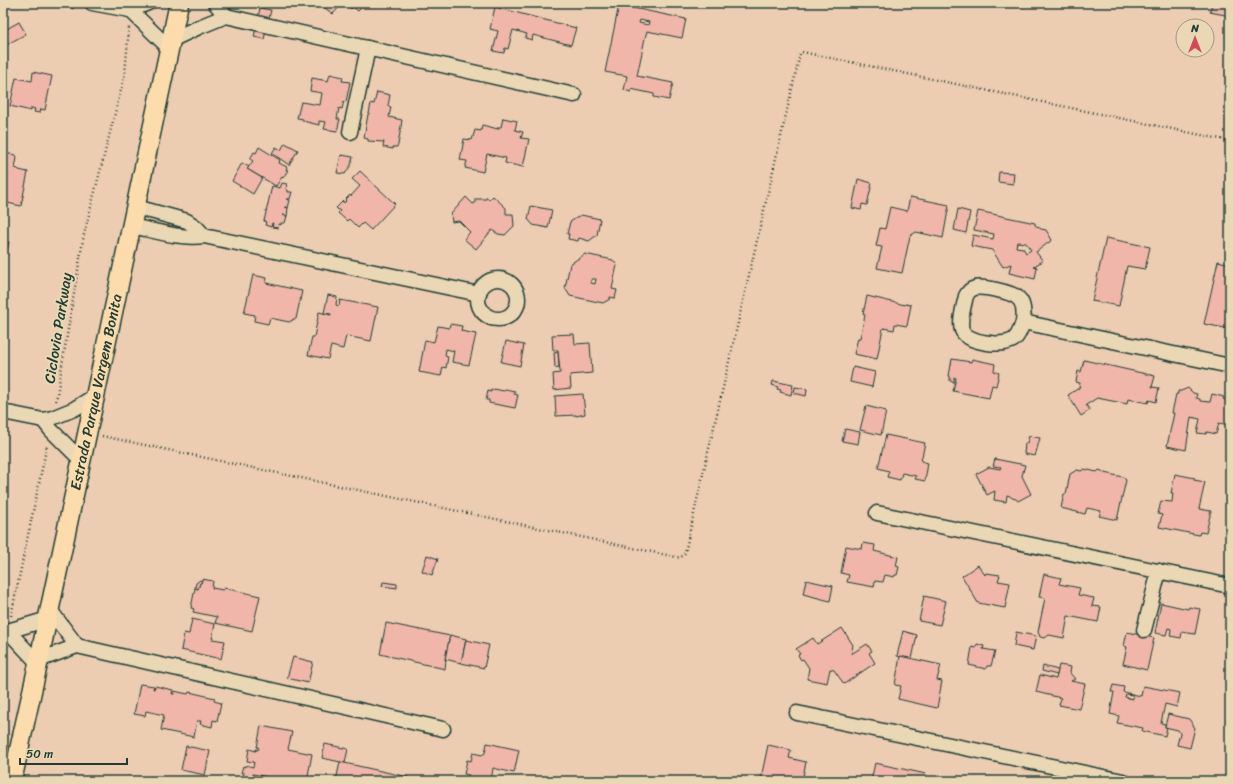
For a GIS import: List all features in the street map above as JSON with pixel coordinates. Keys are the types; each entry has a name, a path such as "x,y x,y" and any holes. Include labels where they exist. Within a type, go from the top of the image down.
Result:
{"main road":[{"name":"Estrada Parque Vargem Bonita","path":"12,781 82,461 179,3"}],"street":[{"path":"92,3 130,10 170,44 199,27 226,16 574,95"},
{"path":"130,10 148,3"},
{"path":"215,3 226,16"},
{"path":"350,132 368,48"},
{"path":"136,207 187,221 196,227 204,236"},
{"path":"132,226 182,237 204,236 479,294"},
{"path":"977,287 983,287 1014,295 1019,298 1022,303 1024,314 1023,322 1017,337 1007,342 996,344 970,339 964,334 961,326 966,296 968,292 977,287"},
{"path":"1023,322 1230,366"},
{"path":"49,423 95,396"},
{"path":"3,412 49,423 82,461"},
{"path":"877,513 1230,586"},
{"path":"1144,630 1159,571"},
{"path":"77,646 49,614 6,630 39,661 77,646 443,729"},
{"path":"797,713 1123,781"}],"path":[{"name":"Ciclovia Parkway","path":"3,658 6,630 49,423 59,389 84,234 125,74 130,10"},
{"path":"88,433 681,557 684,555 686,548 800,54 802,52 1230,141"}],"building":[{"path":"69,3 79,3 72,9"},
{"path":"324,3 339,3 341,5 333,14 325,8 327,6"},
{"path":"345,3 366,3 358,11 353,7 351,9"},
{"path":"1212,3 1230,3 1230,16 1210,12"},
{"path":"619,5 686,19 682,38 647,31 637,76 673,83 669,100 654,97 654,94 631,89 631,92 624,90 627,76 605,72","holes":["640,20 649,22 648,25 639,23"]},
{"path":"495,7 576,28 571,45 533,35 532,40 525,38 527,34 513,30 508,49 505,48 504,53 493,51 498,31 490,29"},
{"path":"260,8 271,10 264,39 254,37"},
{"path":"19,22 26,34 4,46 3,31"},
{"path":"33,72 52,76 45,110 41,109 40,113 34,112 35,109 31,108 31,111 10,106 16,78 32,81"},
{"path":"330,74 343,77 342,81 350,82 346,102 344,101 342,109 339,108 337,119 340,119 337,131 324,129 326,122 319,121 319,125 297,118 301,102 320,105 322,93 310,91 312,78 328,81"},
{"path":"377,92 390,95 388,106 391,107 389,117 402,120 398,145 397,147 393,147 393,149 383,147 384,142 368,141 368,139 364,138 371,103 374,104"},
{"path":"503,118 517,121 515,130 523,132 521,138 529,139 523,167 505,163 506,158 487,154 483,172 465,168 467,161 460,160 464,139 472,140 475,130 481,131 482,125 498,129 498,127 501,127"},
{"path":"285,143 298,150 289,165 272,153 276,147 281,150"},
{"path":"259,147 280,160 279,163 287,167 286,170 288,170 276,186 247,169 253,161 250,159"},
{"path":"3,153 16,155 17,158 15,168 28,172 21,206 3,202 3,175 5,176 7,170 4,169 3,172"},
{"path":"341,155 353,157 351,165 345,174 337,173"},
{"path":"242,163 249,167 247,169 262,178 253,194 232,181"},
{"path":"360,171 395,204 371,230 363,223 358,228 349,219 347,221 338,213 340,211 336,208 343,201 344,203 346,201 345,200 360,186 352,179"},
{"path":"999,172 1014,173 1013,184 998,182"},
{"path":"858,179 872,183 867,205 862,204 861,210 852,208"},
{"path":"282,183 287,184 286,189 288,192 292,192 290,199 286,199 290,200 287,216 285,223 281,223 281,225 279,224 278,228 272,227 273,223 271,227 265,225 266,222 264,221 272,186 280,188"},
{"path":"493,196 506,208 506,214 513,214 514,226 505,235 498,234 492,230 476,249 464,239 470,232 459,221 452,222 451,214 466,197 473,204 475,203 475,199 486,199 487,197 489,200"},
{"path":"910,197 949,205 943,238 916,232 910,236 902,273 877,268 882,247 876,246 880,228 885,229 890,207 907,211"},
{"path":"531,206 552,210 548,228 533,225 528,219"},
{"path":"958,209 970,212 966,233 954,230"},
{"path":"978,211 1035,223 1035,225 1041,229 1046,230 1052,240 1036,252 1043,261 1034,266 1037,267 1035,279 1009,273 1011,264 1003,267 992,250 971,246 973,235 993,239 994,234 974,230","holes":["1017,242 1026,243 1031,250 1026,253 1023,248 1016,247"]},
{"path":"581,215 600,219 597,235 589,241 579,238 578,241 568,239 569,234 567,234 570,222"},
{"path":"1106,238 1150,247 1145,269 1127,266 1119,306 1092,301"},
{"path":"3,241 9,242 4,265 3,265"},
{"path":"585,254 613,260 617,265 612,289 617,290 615,298 610,297 610,299 603,303 570,296 565,288 570,264","holes":["592,279 596,279 595,284 591,283"]},
{"path":"1218,261 1230,264 1230,329 1204,324"},
{"path":"253,275 267,278 266,283 302,291 296,319 289,322 270,318 268,324 254,321 255,315 244,313"},
{"path":"328,295 337,297 336,305 339,306 340,300 378,307 371,341 346,336 343,349 331,346 328,359 308,355 312,337 314,337 319,312 331,315 324,313"},
{"path":"867,296 905,305 911,305 907,326 895,324 894,330 883,328 877,359 854,354 858,338 860,338"},
{"path":"450,324 462,326 461,331 476,334 469,365 452,362 454,351 446,349 445,356 448,357 446,368 443,367 441,376 419,372 425,340 434,342 438,326 449,328"},
{"path":"574,334 575,344 590,343 592,373 570,375 571,388 554,390 553,374 560,373 558,350 553,350 552,335"},
{"path":"506,341 524,345 520,366 501,362"},
{"path":"558,352 559,367 555,368 554,353"},
{"path":"952,359 971,362 972,359 995,364 994,371 999,373 996,386 992,385 989,398 953,391 956,378 954,377 954,382 950,381 949,376"},
{"path":"1084,360 1155,376 1152,387 1159,388 1156,402 1149,400 1148,403 1128,399 1127,404 1097,398 1086,405 1090,410 1081,416 1068,395 1079,388 1080,383 1076,382 1078,371 1081,372"},
{"path":"853,367 875,372 872,387 850,382"},
{"path":"773,381 793,385 791,395 780,392 781,390 777,389 778,387 772,385"},
{"path":"795,387 807,389 806,396 794,393"},
{"path":"1188,388 1193,393 1197,394 1196,398 1200,399 1200,401 1210,402 1212,394 1224,397 1223,399 1230,401 1230,425 1219,423 1216,434 1207,432 1206,434 1197,433 1200,419 1191,417 1186,450 1167,446 1174,413 1172,413 1176,394 1178,394 1178,391"},
{"path":"491,390 515,391 514,394 518,395 515,408 489,403 489,400 486,400 488,391 491,392"},
{"path":"583,394 585,414 576,416 556,416 555,396"},
{"path":"866,406 886,411 881,435 860,430"},
{"path":"845,429 860,432 858,444 842,441"},
{"path":"886,435 925,443 921,461 928,463 925,481 915,479 916,476 902,473 900,480 887,477 889,471 878,468"},
{"path":"1029,436 1040,438 1035,456 1024,454 1025,443 1027,443"},
{"path":"995,459 1025,465 1022,476 1031,494 1018,501 1007,495 1006,502 994,500 995,491 987,495 976,474 989,467 1000,469 1001,467 993,466"},
{"path":"1084,469 1097,472 1099,470 1104,473 1123,477 1126,480 1117,520 1099,516 1101,511 1087,508 1085,514 1061,508 1064,494 1066,494 1070,474 1077,470 1081,471"},
{"path":"1175,474 1195,478 1194,480 1205,482 1199,509 1211,511 1206,533 1200,532 1199,535 1159,527 1162,515 1158,514 1161,501 1172,502 1173,493 1171,493"},
{"path":"863,543 875,545 874,551 898,557 896,566 899,567 897,575 894,577 885,575 883,582 875,581 874,587 847,582 849,575 841,573 846,546 862,549"},
{"path":"427,555 438,559 432,575 422,571"},
{"path":"978,565 985,575 986,573 1000,575 998,581 1010,583 1005,608 978,603 962,576"},
{"path":"1044,574 1061,578 1059,584 1080,588 1078,595 1094,598 1092,606 1101,607 1098,622 1068,616 1064,638 1049,635 1045,638 1040,637 1038,632 1045,598 1039,597"},
{"path":"202,579 213,581 212,588 223,590 224,588 260,596 252,631 215,623 217,617 193,612 194,609 191,608 195,588 198,589"},
{"path":"200,580 202,581 198,589 195,588 196,583"},
{"path":"806,580 833,586 830,601 803,594"},
{"path":"383,582 397,584 397,588 382,586"},
{"path":"924,596 946,601 940,625 919,621"},
{"path":"1161,603 1188,609 1189,607 1200,609 1195,634 1182,632 1181,638 1170,636 1171,629 1168,628 1166,635 1155,633"},
{"path":"192,619 215,624 212,639 225,641 221,659 181,650 184,633 189,634"},
{"path":"386,623 450,636 445,660 445,669 380,654"},
{"path":"842,628 853,645 851,654 867,644 872,651 869,653 875,663 844,684 834,670 830,669 827,683 807,679 809,668 803,659 801,660 798,655 800,654 796,649 813,638 817,644"},
{"path":"903,631 917,635 912,659 897,656"},
{"path":"1016,632 1036,636 1033,650 1014,646"},
{"path":"1127,632 1154,638 1147,670 1123,664 1127,647 1124,646"},
{"path":"450,635 466,639 461,663 445,659"},
{"path":"466,640 489,645 484,668 461,663"},
{"path":"977,644 984,646 983,649 995,651 991,666 987,666 986,669 969,665 972,647 976,648"},
{"path":"900,656 941,665 937,680 942,681 937,708 898,699 901,686 895,685"},
{"path":"293,657 313,662 308,683 287,678"},
{"path":"1059,665 1071,667 1070,673 1075,679 1071,681 1085,684 1079,709 1059,705 1061,698 1036,692 1040,675 1056,679"},
{"path":"1043,666 1058,670 1057,675 1042,671"},
{"path":"140,684 154,686 153,689 155,686 173,690 172,694 174,694 174,691 188,694 189,692 215,698 214,701 221,703 217,721 213,720 212,727 200,724 201,721 197,721 194,737 161,730 164,715 146,711 145,716 134,714"},
{"path":"1113,685 1124,687 1123,692 1141,696 1143,686 1180,693 1177,707 1165,704 1161,723 1165,724 1165,727 1167,727 1165,736 1142,731 1143,728 1117,723 1119,716 1110,714 1114,692 1111,692","holes":["1126,694 1133,695 1133,699 1125,697"]},
{"path":"1168,714 1189,719 1195,728 1190,748 1177,745 1180,733 1178,730 1165,727"},
{"path":"261,726 292,732 288,749 312,754 307,781 287,781 253,774 253,778 243,776 244,773 241,773 243,766 245,767 246,765 253,767 254,762 247,761 249,749 256,751 256,749 258,750 259,748 257,747"},
{"path":"487,743 519,750 514,773 493,768 491,781 463,781 463,779 467,780 469,775 464,774 467,760 471,761 473,753 482,755 485,753"},
{"path":"325,744 348,749 345,763 322,758"},
{"path":"768,745 791,750 789,758 806,762 802,781 768,781 768,779 761,778"},
{"path":"186,746 210,751 205,775 181,770"},
{"path":"340,762 408,777 407,781 336,781"},
{"path":"875,763 926,774 925,781 871,781"}]}
